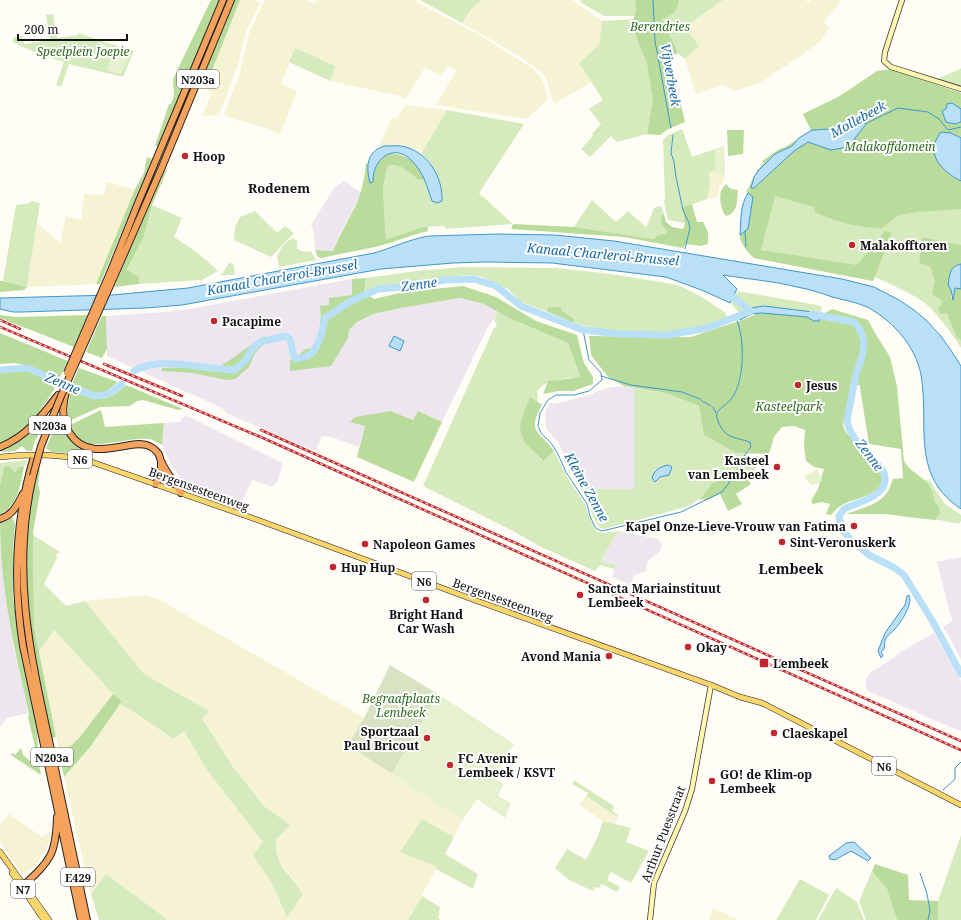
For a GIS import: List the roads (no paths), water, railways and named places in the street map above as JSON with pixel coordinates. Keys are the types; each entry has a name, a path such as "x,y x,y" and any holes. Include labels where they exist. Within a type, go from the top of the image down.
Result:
{"highway":[{"name":"N203a","path":"66,835 57,805 23,646 17,605 17,543 26,487 41,446 223,0"},
{"name":"N203a","path":"66,835 36,680 24,604 23,542 31,475 38,445 58,395 114,269 162,167 231,0"},
{"path":"70,377 64,399 63,410 67,428 78,442 82,446 102,450 137,444 148,445 157,452 161,462 177,484 181,493"},
{"path":"0,447 15,440 40,418 58,395"},
{"path":"156,484 161,462"},
{"path":"0,518 9,514 15,509 26,487"},
{"path":"23,884 25,879 42,868 48,860 55,844 57,805"},
{"name":"E429","path":"66,835 81,920"},
{"name":"E429","path":"66,835 87,920"}],"main road":[{"name":"Bergensesteenweg","path":"0,457 29,454 73,457 100,464 181,493 762,704 961,805"},
{"name":"N7","path":"0,852 49,920"},
{"name":"N7","path":"0,855 23,884 44,920"}],"street":[{"path":"902,0 884,61 891,67 961,89"},
{"name":"Arthur Puesstraat","path":"650,920 654,883 685,811 692,789 711,685"}],"water":[{"path":"952,103 961,109 961,122 955,124 946,122 942,111 946,109 947,104"},
{"path":"867,123 848,147 831,150 808,142 794,151 754,188 751,188 754,177 758,171 775,154 792,146 799,138 812,130 833,129"},
{"path":"941,132 951,133 961,138 961,181 945,171 937,161 934,150 935,143"},
{"path":"384,146 406,147 414,150 428,161 440,184 442,201 437,203 432,201 419,169 411,160 404,155 397,153 391,153 380,161 376,167 373,182 370,183 368,171 369,161 374,152"},
{"path":"748,193 753,197 748,229 740,235 742,208"},
{"name":"Kanaal Charleroi-Brussel","path":"497,234 555,235 614,241 842,279 874,287 899,300 926,320 940,335 961,366 961,509 946,496 935,482 929,467 925,452 922,382 920,370 911,348 904,338 887,321 867,307 854,302 788,285 723,275 737,289 730,303 704,291 666,277 552,263 485,262 381,269 182,305 146,308 22,312 13,312 0,309 0,298 112,295 188,288 374,253 415,239 429,236"},
{"path":"961,264 961,289 955,288 953,300 951,290 948,285 950,274 954,267"},
{"path":"764,306 821,313 819,321 814,321 807,317 762,313 751,314 740,320 739,313 751,308"},
{"path":"394,336 404,341 400,351 389,346"},
{"path":"668,465 672,467 669,475 660,477 655,482 652,478 654,473 660,468"},
{"path":"909,595 910,599 908,608 895,629 886,638 884,649 881,652 883,656 881,658 878,651 885,633 905,605 907,596"},
{"path":"854,842 871,858 868,861 851,851 835,860 830,859 829,856 846,843"}],"waterway":[{"name":"Vijverbeek","path":"653,0 655,41 671,128"},
{"name":"Mollebeek","path":"867,123 898,108 928,112 939,119 948,130 961,127"},
{"name":"Vijverbeek","path":"673,135 671,153 683,210 690,228 685,249"},
{"name":"Mollebeek","path":"745,231 746,247"},
{"name":"Zenne","path":"134,371 145,366 157,364 183,364 235,370 245,361 252,349 260,342 286,336 290,339 293,354 296,359 308,356 316,347 322,332 325,318 351,301 378,289 415,286 445,280 474,279 496,286 521,306 583,330 619,334 667,335 708,328 748,312"},
{"name":"Zenne","path":"734,298 751,311"},
{"name":"Zenne","path":"812,314 854,322 860,330 864,341 863,353 856,374 847,420 848,427 856,440 883,470 885,479 884,486 874,496 844,509 839,516 841,526 851,540 869,555 893,567 904,575 933,622 961,674"},
{"name":"Kleine Zenne","path":"736,318 739,326 742,347 739,381 732,398 718,411 717,416 721,427 727,434 750,442 751,447 748,450"},
{"name":"Kleine Zenne","path":"583,330 589,360 601,373 602,380 589,391 574,395 556,395 548,400 540,413 538,426 541,433 551,443 557,452 566,472 587,504 590,516 597,529 602,531 681,512 722,492 742,466 744,456 747,452"},
{"name":"Zenne","path":"0,370 27,368 94,396 110,393 122,384"},
{"path":"601,376 631,385 682,392 700,399 711,406"},
{"name":"Kleine Zenne","path":"713,407 716,413"},
{"path":"943,790 955,779 955,768 961,762"},
{"path":"920,873 927,894 930,910 928,920"}],"railway":[{"path":"0,320 20,329"},
{"path":"0,327 263,438 961,750"},
{"path":"104,364 182,396"},
{"path":"261,430 961,741"}],"place":[{"name":"Hoop","path":"185,156"},
{"name":"Malakofftoren","path":"852,245"},
{"name":"Pacapime","path":"214,321"},
{"name":"Jesus","path":"798,385"},
{"name":"Kasteel van Lembeek","path":"777,467"},
{"name":"Kapel Onze-Lieve-Vrouw van Fatima","path":"854,526"},
{"name":"Sint-Veronuskerk","path":"782,542"},
{"name":"Napoleon Games","path":"365,544"},
{"name":"Hup Hup","path":"333,567"},
{"name":"Sancta Mariainstituut Lembeek","path":"580,595"},
{"name":"Bright Hand Car Wash","path":"426,600"},
{"name":"Okay","path":"688,647"},
{"name":"Avond Mania","path":"609,656"},
{"name":"Lembeek","path":"764,663"},
{"name":"Claeskapel","path":"774,733"},
{"name":"Sportzaal Paul Bricout","path":"427,738"},
{"name":"FC Avenir Lembeek / KSVT","path":"450,765"},
{"name":"GO! de Klim-op Lembeek","path":"712,781"}],"district":[{"name":"Rodenem","path":"279,188"},
{"name":"Lembeek","path":"791,568"}],"park label":[{"name":"Berendries","path":"660,26"},
{"name":"Speelplein Joepie","path":"83,51"},
{"name":"Malakoffdomein","path":"890,146"},
{"name":"Kasteelpark","path":"789,406"},
{"name":"Begraafplaats Lembeek","path":"401,705"}]}
